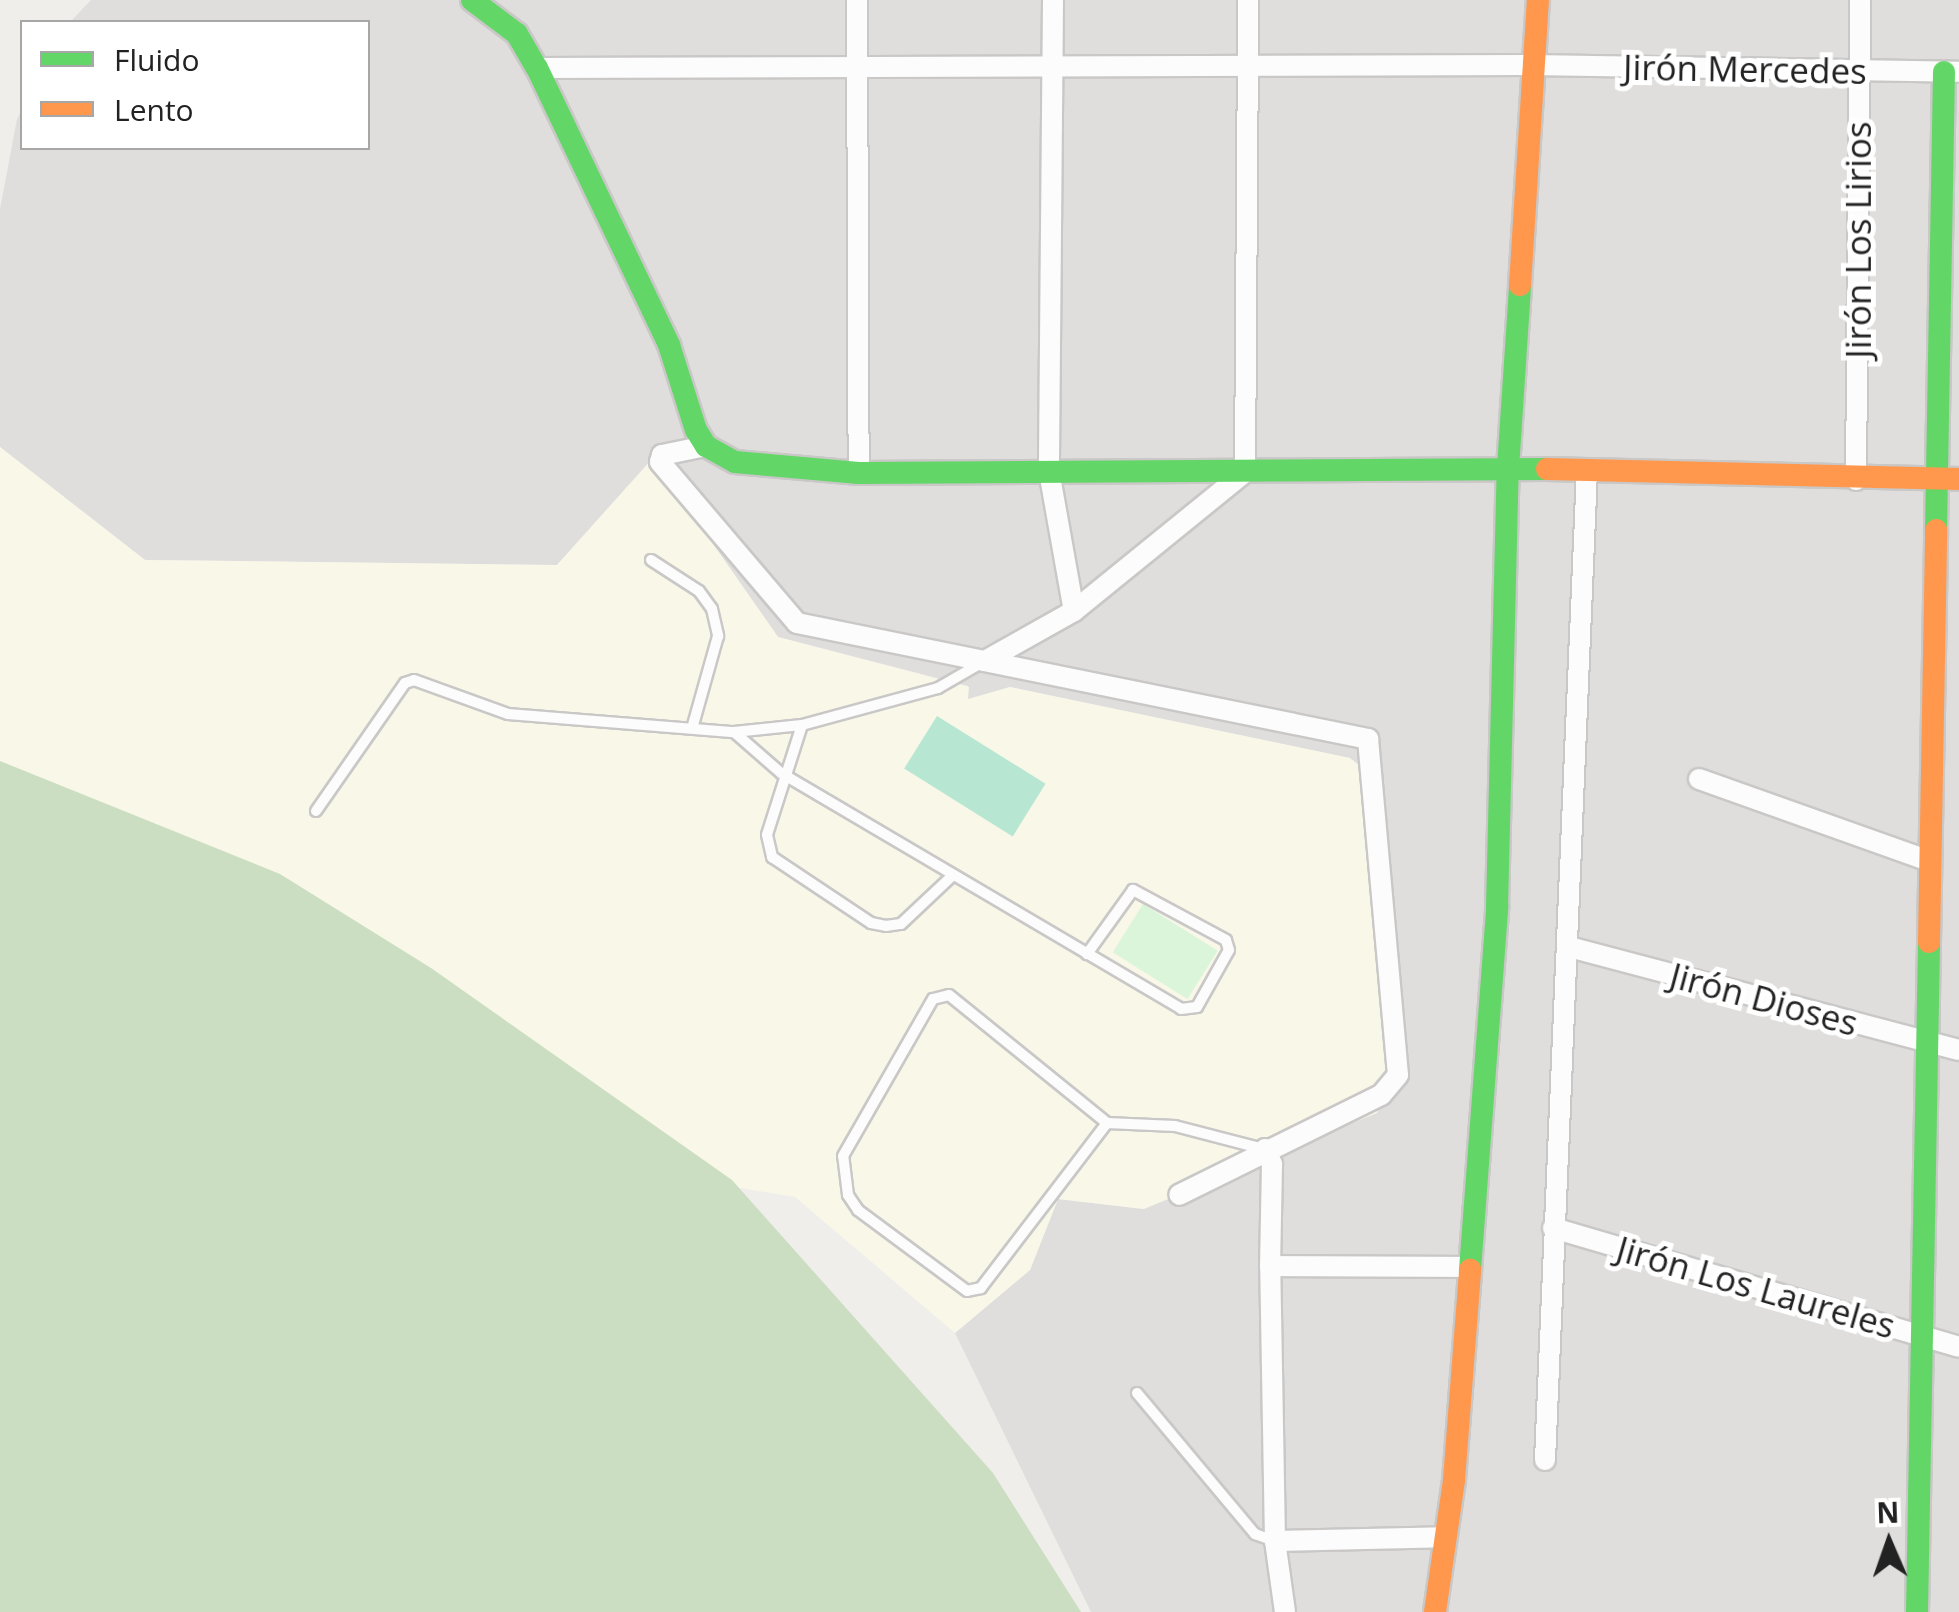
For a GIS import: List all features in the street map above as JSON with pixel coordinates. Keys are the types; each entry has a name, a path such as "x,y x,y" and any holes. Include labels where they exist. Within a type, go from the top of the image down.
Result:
{"street":[{"path":"472,0 517,34 537,68 669,345 682,394 706,446 735,462 859,473 1508,468 1947,480"},
{"path":"857,0 859,473"},
{"path":"1053,0 1049,471 1074,612"},
{"path":"1245,472 1248,0"},
{"path":"1435,1612 1446,1537 1471,1267 1497,908 1508,468 1538,0"},
{"name":"Jirón Los Lirios","path":"1856,480 1860,0"},
{"name":"Jirón Mercedes","path":"537,68 857,66 1052,70 1531,64 1952,72"},
{"path":"1917,1612 1928,860 1947,480 1952,72"},
{"path":"706,446 662,455 660,462 797,623 1368,739 1398,1075 1382,1095 1179,1195"},
{"path":"985,661 1074,612 1245,472"},
{"path":"1545,1460 1587,472"},
{"path":"1699,779 1928,860"},
{"name":"Jirón Dioses","path":"1569,946 1959,1050"},
{"path":"1265,1150 1272,1164 1275,1541 1285,1612"},
{"name":"Jirón Los Laureles","path":"1553,1228 1959,1347"},
{"path":"1270,1266 1471,1267"},
{"path":"1275,1541 1446,1537"}],"lane":[{"path":"651,560 699,591 712,609 718,636 694,725"},
{"path":"316,811 405,683 414,680 508,714 694,725 734,732 802,725 938,688 985,661"},
{"path":"802,725 781,773 767,850 871,923 901,924 953,875"},
{"path":"734,732 781,773 1087,954 1190,1011 1229,950 1226,940 1132,890 1087,954"},
{"path":"1107,1122 982,1288 967,1292 858,1210 848,1195 843,1156 934,999 961,998 1107,1122 1175,1126 1265,1150"},
{"path":"1137,1393 1255,1534 1275,1541"}],"shaded area":[{"path":"91,0 1959,0 1959,1612 1091,1612 955,1333 1030,1270 1058,1199 1144,1209 1376,779 1349,758 1010,687 967,700 968,686 778,637 653,458 557,565 145,560 0,447 0,209 17,119 20,113 20,150 370,150 370,20 72,20"},
{"path":"0,447 145,560 557,565 653,458 778,637 969,687 968,699 1010,687 1350,758 1376,779 1392,1084 1377,1113 1144,1209 1058,1199 1030,1270 955,1333 795,1197 510,1150 0,1592"}],"green space":[{"path":"937,716 1046,784 1013,836 904,769"},
{"path":"0,761 280,874 431,968 732,1180 993,1473 1081,1612 0,1612"},
{"path":"1143,904 1218,951 1187,999 1113,952"}],"traffic: fast":[{"path":"472,0 517,34 537,68 669,345 696,430 706,446 735,462 859,473 1547,469"},
{"path":"1936,530 1944,72"},
{"path":"1470,1270 1497,907 1508,468 1520,285"},
{"path":"1917,1612 1929,942"}],"traffic: slow":[{"path":"1520,285 1538,0"},
{"path":"1547,469 1959,479"},
{"path":"1929,942 1936,530"},
{"path":"1435,1612 1454,1480 1470,1270"}]}
